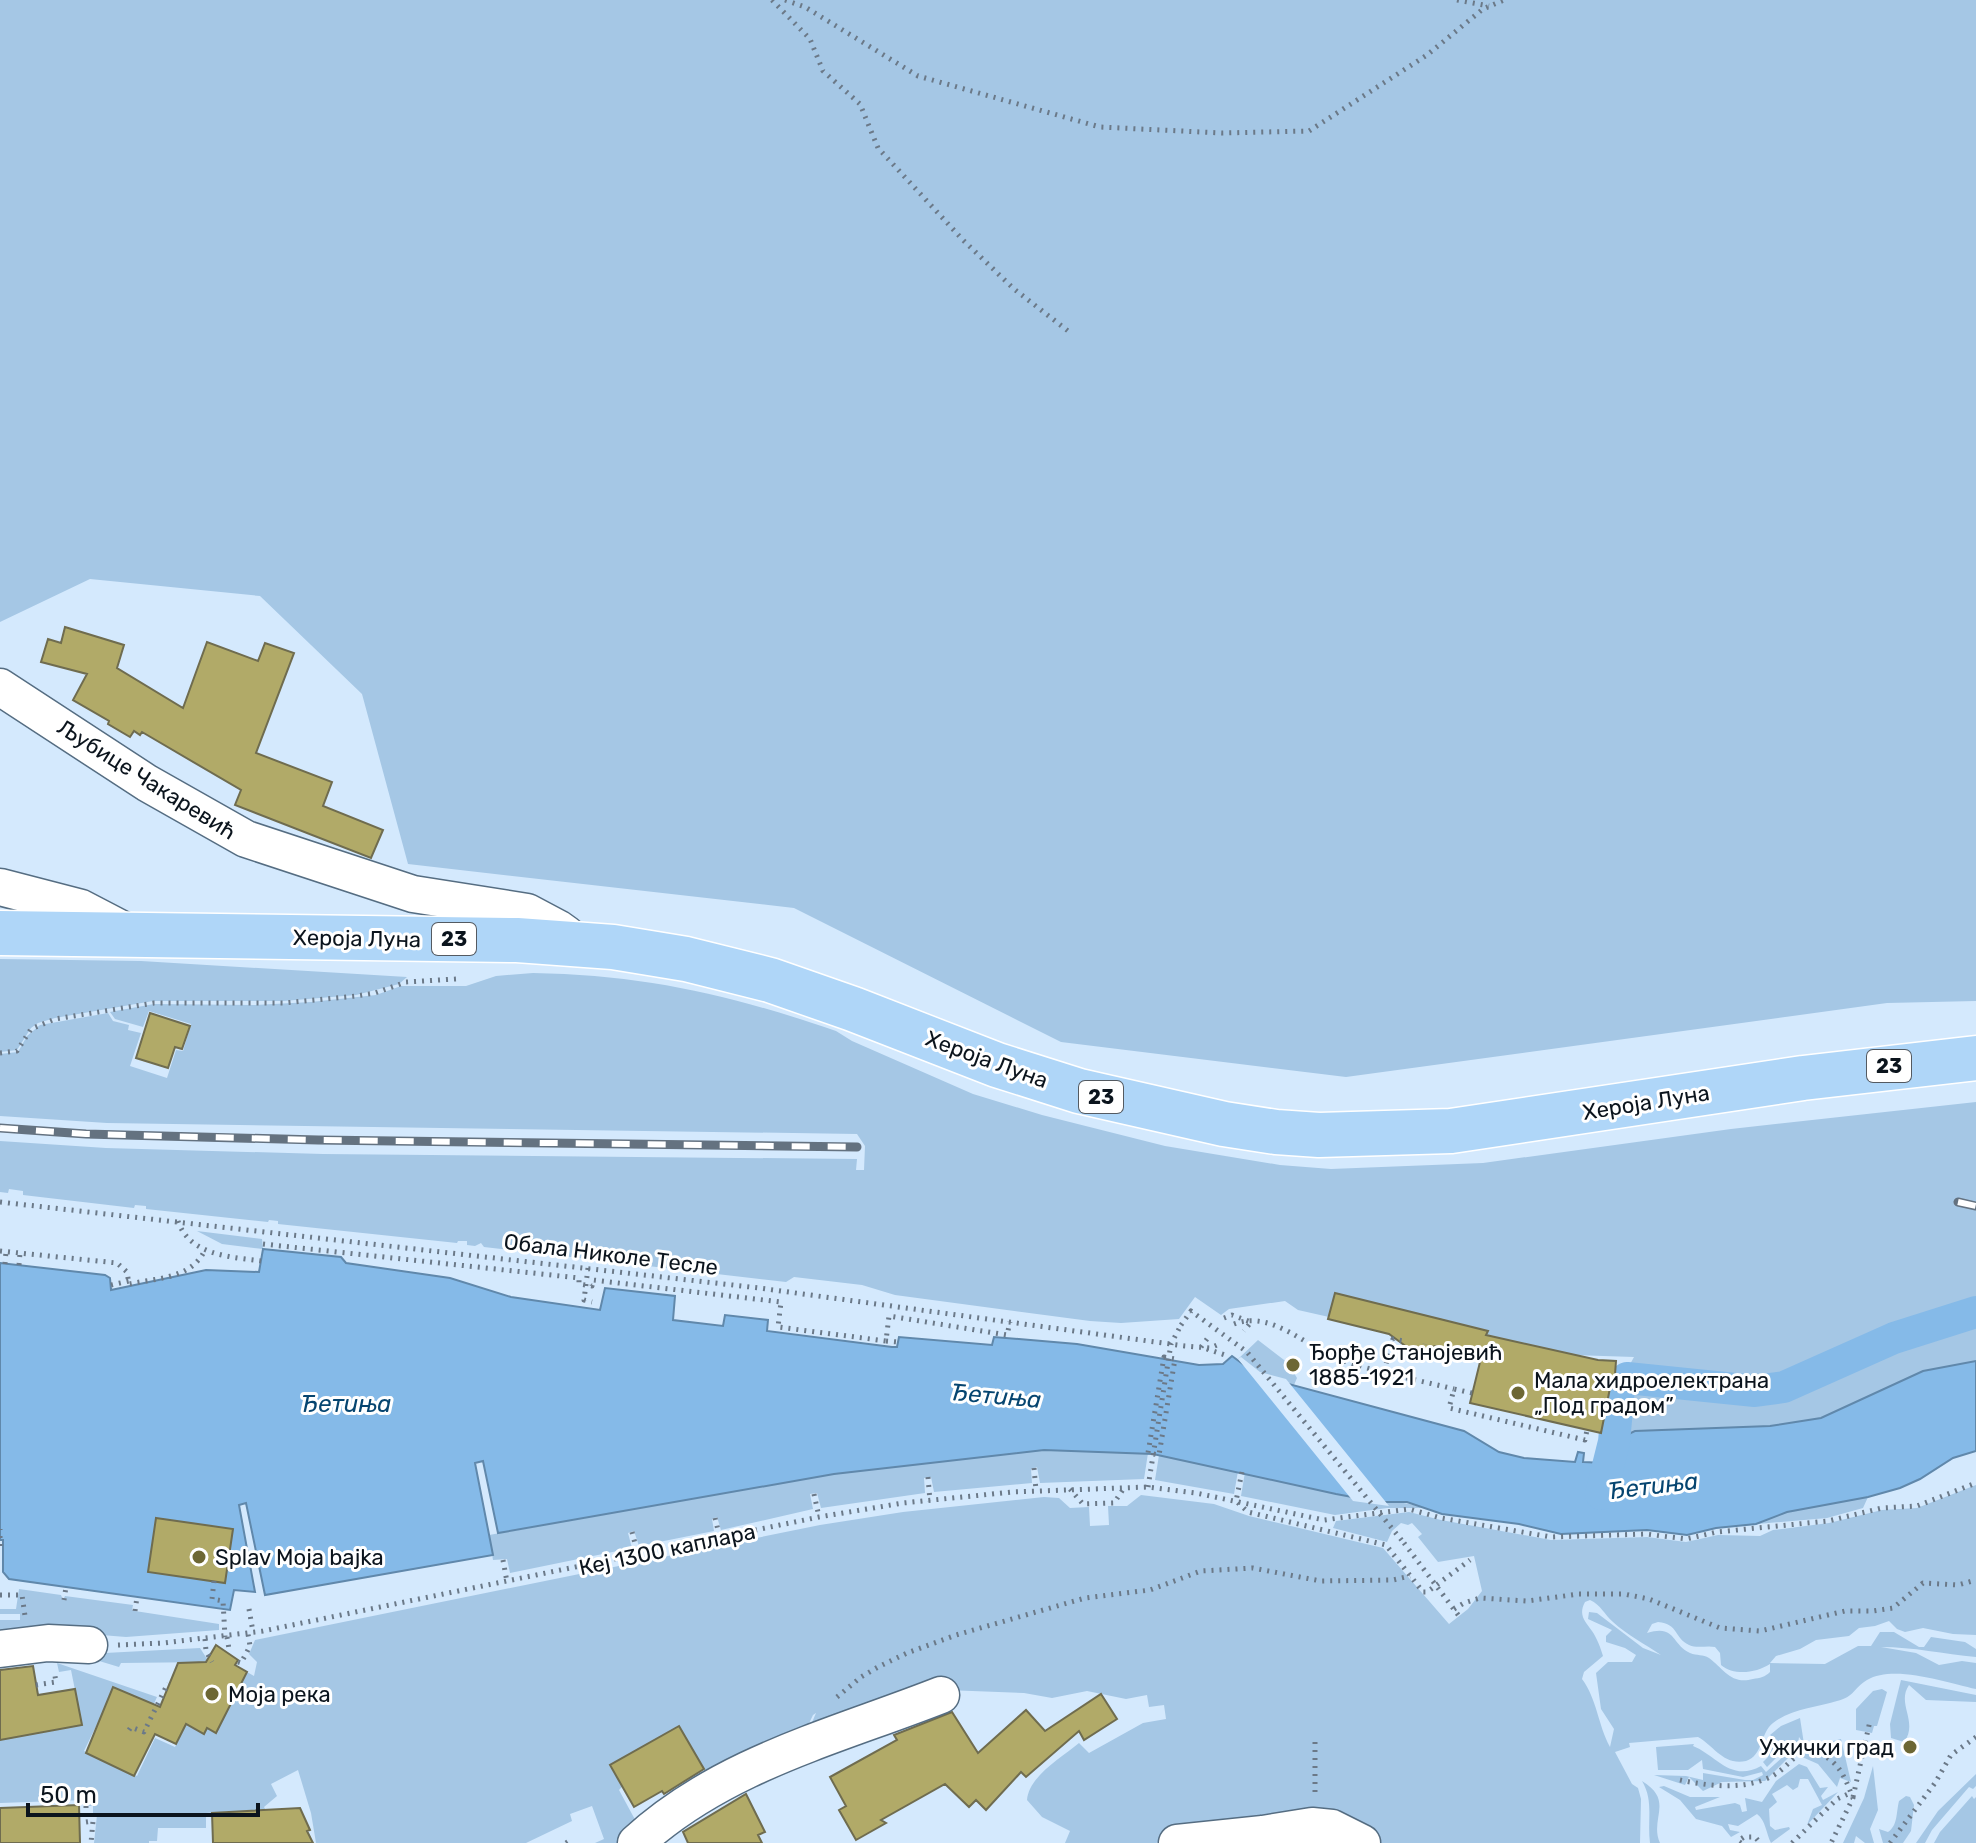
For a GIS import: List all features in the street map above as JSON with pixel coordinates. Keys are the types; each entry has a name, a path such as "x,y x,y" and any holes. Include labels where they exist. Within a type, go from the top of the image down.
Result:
{"main road":[{"name":"Хероја Луна","path":"0,933 568,942 633,950 728,968 807,992 997,1065 1079,1091 1152,1110 1276,1132 1368,1136 1451,1131 1817,1076 1976,1058"}],"street":[{"name":"Љубице Чакаревић","path":"0,687 174,799 246,839 413,894 527,912 549,921 566,934 568,942"},
{"path":"0,887 81,908 129,933"},
{"path":"0,1649 48,1643 89,1645"},
{"path":"636,1843 722,1780 805,1745 941,1695"},
{"path":"1177,1843 1312,1826 1332,1828 1362,1843"}],"path":[{"path":"772,0 810,39 823,71 860,104 878,148 963,240 1014,289 1072,334"},
{"path":"785,0 805,7 918,76 1100,127 1222,133 1309,131 1427,55 1483,9 1504,0"},
{"path":"1457,0 1490,6"},
{"path":"0,1053 14,1053 31,1029 55,1019 154,1003 284,1003 375,993 406,982 460,979"},
{"name":"Обала Николе Тесле","path":"0,1202 893,1304 1171,1344 1217,1345"},
{"path":"178,1221 183,1234 205,1250 226,1257 261,1261"},
{"path":"263,1244 579,1278 579,1284 592,1286 593,1280 781,1302 775,1327 898,1342"},
{"path":"5,1264 3,1251 117,1263 127,1272 129,1284 187,1271 200,1260 205,1250"},
{"path":"19,1265 20,1253"},
{"path":"588,1268 584,1300 592,1302"},
{"path":"111,1285 129,1281"},
{"path":"1148,1487 1171,1344 1191,1311 1247,1352 1404,1543 1459,1616"},
{"path":"1224,1318 1232,1315 1283,1329 1343,1361 1472,1393"},
{"path":"886,1341 889,1316 1007,1335 1010,1322"},
{"path":"1234,1324 1251,1322"},
{"path":"1244,1331 1251,1322"},
{"path":"1207,1339 1201,1347 1227,1353"},
{"path":"1384,1371 1393,1339 1403,1341 1404,1349 1413,1354 1423,1352 1425,1344"},
{"path":"1454,1389 1449,1408 1585,1440 1587,1430"},
{"path":"1034,1468 1036,1490"},
{"path":"1242,1472 1236,1501 1250,1513 1386,1545 1423,1592 1470,1560"},
{"path":"928,1477 930,1501"},
{"name":"Кеј 1300 каплара","path":"89,1645 226,1637 819,1517 1036,1490 1148,1487 1236,1501 1324,1520 1409,1509 1441,1518 1551,1537 1646,1534 1686,1539 1717,1532 1828,1521 1882,1508 1917,1506 1976,1483"},
{"path":"1070,1489 1083,1504 1099,1505 1114,1503 1125,1488"},
{"path":"814,1494 819,1517"},
{"path":"715,1518 720,1538"},
{"path":"0,1529 0,1546"},
{"path":"632,1532 638,1555"},
{"path":"503,1560 507,1582"},
{"path":"805,1745 806,1732 815,1714 861,1677 907,1653 1037,1610 1085,1598 1140,1593 1217,1568 1268,1570 1321,1581 1393,1580 1410,1576"},
{"path":"1454,1609 1480,1598 1527,1601 1579,1594 1624,1594 1649,1599 1720,1628 1760,1631 1845,1611 1893,1608 1923,1583 1958,1585 1976,1580"},
{"path":"214,1581 212,1599 223,1601 229,1649"},
{"path":"63,1600 65,1587"},
{"path":"0,1595 22,1595 26,1618"},
{"path":"134,1610 136,1597"},
{"path":"238,1662 241,1663 250,1646 249,1609"},
{"path":"205,1639 206,1651 212,1660"},
{"path":"36,1685 56,1682 55,1675"},
{"path":"129,1730 131,1727 144,1732 168,1683"},
{"path":"1831,1843 1853,1798 1870,1721"},
{"path":"1890,1843 1935,1783 1951,1755 1976,1737"},
{"path":"1312,1826 1316,1787 1315,1742"},
{"path":"1680,1780 1727,1786 1750,1785 1778,1772 1795,1755 1811,1749 1831,1758 1843,1773 1853,1798"},
{"path":"1792,1843 1837,1799 1845,1794 1853,1798"},
{"path":"86,1806 83,1822 93,1821 91,1843"},
{"path":"1741,1843 1738,1841 1749,1836 1760,1843"}],"shaded area":[{"path":"0,0 1976,0 1976,1001 1887,1003 1346,1077 1061,1042 794,908 408,864 362,694 260,596 90,579 0,622"},
{"path":"0,959 141,961 407,977 399,984 356,995 283,1001 153,1001 55,1018 31,1028 17,1050 0,1052"},
{"path":"533,973 613,978 724,997 836,1031 852,1041 973,1094 1042,1115 1165,1146 1280,1165 1331,1169 1483,1163 1731,1129 1976,1102 1976,1300 1893,1328 1798,1372 1765,1381 1628,1368 1634,1357 1573,1355 1486,1335 1487,1331 1336,1293 1329,1317 1298,1310 1285,1301 1229,1309 1221,1315 1195,1297 1179,1319 1121,1323 1090,1321 895,1295 862,1285 794,1277 786,1282 484,1247 481,1243 467,1245 467,1241 457,1243 278,1224 278,1221 146,1209 146,1206 135,1205 134,1208 23,1195 23,1191 9,1189 8,1193 0,1192 0,1141 106,1148 323,1154 857,1159 856,1170 864,1170 865,1146 857,1134 107,1123 0,1116 0,1054 18,1052 27,1036 40,1025 108,1013 113,1021 129,1025 128,1030 141,1033 130,1066 167,1078 176,1050 183,1051 191,1024 149,1011 143,1027 115,1019 110,1012 154,1004 311,1002 376,995 401,986 466,986 496,976"},
{"path":"197,1231 262,1239 263,1249 222,1244"},
{"path":"1976,1323 1976,1361 1923,1371 1821,1418 1770,1426 1629,1433 1625,1436 1626,1387 1755,1400 1780,1398 1896,1348"},
{"path":"1258,1340 1288,1363 1297,1378 1294,1385 1259,1376 1238,1359"},
{"path":"1044,1450 1148,1453 1144,1479 1040,1483 1037,1467 1031,1469 1032,1483 934,1492 931,1477 924,1478 925,1493 821,1508 817,1493 810,1494 813,1509 721,1530 717,1517 712,1519 714,1531 639,1546 634,1531 628,1533 632,1548 510,1573 507,1559 493,1560 489,1535 834,1474"},
{"path":"1159,1455 1238,1471 1234,1494 1155,1480"},
{"path":"1245,1472 1357,1498 1422,1508 1387,1508 1335,1515 1241,1496"},
{"path":"1976,1485 1976,1635 1923,1628 1905,1632 1889,1621 1859,1628 1849,1636 1816,1640 1800,1649 1776,1656 1770,1663 1825,1664 1858,1646 1871,1646 1880,1632 1894,1632 1919,1647 1924,1647 1931,1637 1965,1642 1976,1649 1976,1657 1881,1647 1916,1653 1939,1665 1962,1661 1976,1663 1976,1689 1906,1674 1878,1676 1867,1680 1843,1699 1780,1718 1769,1727 1756,1754 1746,1761 1725,1758 1698,1737 1629,1743 1630,1747 1615,1752 1632,1784 1638,1788 1641,1799 1640,1843 1167,1839 1156,1843 1065,1843 1070,1831 1042,1817 1027,1800 1033,1783 1079,1743 1089,1753 1143,1723 1166,1719 1164,1705 1149,1707 1147,1695 1126,1699 1087,1691 1052,1698 1024,1693 946,1690 808,1732 816,1713 805,1732 707,1776 679,1727 619,1790 639,1827 621,1843 595,1843 604,1839 592,1806 570,1814 572,1821 526,1843 316,1843 298,1770 271,1784 277,1796 264,1807 277,1833 235,1811 206,1813 206,1828 158,1828 157,1841 149,1843 94,1843 97,1815 93,1815 93,1806 88,1806 86,1800 0,1803 0,1740 79,1710 71,1670 59,1672 57,1663 157,1697 143,1728 101,1716 84,1751 137,1776 155,1738 175,1747 186,1724 204,1733 207,1728 216,1732 247,1672 254,1676 257,1662 249,1654 255,1640 820,1525 903,1512 1059,1498 1070,1508 1089,1507 1090,1526 1109,1525 1108,1506 1127,1506 1141,1495 1214,1504 1249,1516 1383,1548 1449,1624 1468,1609 1482,1591 1474,1556 1438,1562 1418,1537 1422,1534 1412,1523 1401,1523 1392,1531 1387,1542 1333,1528 1336,1521 1409,1512 1551,1540 1647,1537 1686,1542 1718,1535 1760,1536 1773,1530 1829,1523 1882,1510 1917,1508","holes":["1590,1600 1618,1627 1661,1655 1643,1648 1597,1613 1589,1612 1588,1619 1612,1630 1606,1636 1606,1642 1636,1655 1632,1662 1608,1662 1596,1673 1601,1709 1614,1729 1610,1747 1582,1679 1584,1672 1603,1656 1582,1614 1585,1602","1652,1624 1670,1625 1689,1645 1715,1647 1720,1653 1721,1665 1732,1671 1758,1670 1770,1664 1770,1672 1745,1680 1733,1678 1709,1658 1684,1649 1668,1633 1647,1633"]},
{"path":"1868,1497 1863,1508 1827,1518 1756,1524 1787,1512"},
{"path":"19,1589 61,1595 63,1600 65,1596 133,1605 132,1610 135,1611 219,1624 219,1630 126,1637 89,1634 0,1636 0,1620 20,1620 20,1614 0,1614 0,1609 16,1609"},
{"path":"200,1648 209,1662 121,1663 119,1667 86,1657 86,1654"},
{"path":"1901,1680 1976,1695 1976,1702 1926,1700 1909,1685 1905,1699 1909,1727 1904,1742 1891,1738 1890,1724"},
{"path":"1882,1689 1887,1692 1877,1726 1874,1726 1872,1733 1856,1730 1856,1709 1873,1691"},
{"path":"1800,1718 1804,1744 1799,1737 1798,1744 1793,1740 1790,1746 1803,1748 1806,1754 1818,1754 1818,1745 1841,1739 1851,1782 1840,1778 1837,1787 1818,1764 1793,1753 1765,1781 1722,1782 1703,1791 1689,1777 1685,1785 1654,1775 1686,1776 1703,1780 1703,1773 1753,1780 1763,1775 1762,1772 1743,1777 1703,1769 1702,1760 1688,1770 1658,1770 1656,1747 1694,1744 1732,1770 1750,1770 1761,1766 1766,1772 1785,1755 1782,1752 1767,1767 1763,1762 1768,1757 1772,1741 1787,1752 1790,1749 1770,1735 1781,1726"},
{"path":"1799,1764 1807,1767 1820,1788 1828,1787 1821,1796 1823,1800 1838,1792 1807,1825 1813,1809 1822,1805 1808,1779 1800,1779 1798,1787 1793,1790 1787,1785 1772,1794 1777,1802 1769,1809 1770,1826 1775,1830 1790,1829 1771,1843 1757,1814 1738,1826 1728,1824 1730,1830 1740,1832 1731,1837 1722,1826 1696,1819 1680,1800 1659,1787 1664,1786 1690,1797 1720,1797 1695,1807 1696,1810 1735,1803 1740,1805 1742,1812 1747,1811 1745,1798 1762,1802 1776,1781"},
{"path":"1873,1766 1878,1810 1870,1829 1874,1843 1865,1843 1856,1836 1854,1843 1843,1843 1864,1798"},
{"path":"1976,1774 1976,1786 1973,1789 1969,1787 1932,1830 1925,1843 1916,1843 1938,1811"},
{"path":"1642,1781 1657,1796 1657,1834 1660,1843 1650,1843 1649,1803"},
{"path":"1906,1796 1914,1805 1911,1831 1903,1843 1883,1843 1879,1829 1888,1832 1891,1829 1899,1801"},
{"path":"1972,1796 1974,1799 1976,1797 1976,1843 1934,1843 1940,1832"}],"water":[{"name":"Ђетиња","path":"263,1249 341,1257 346,1263 450,1278 511,1297 600,1310 605,1288 675,1296 673,1320 723,1326 725,1315 768,1320 767,1331 892,1347 897,1347 899,1337 992,1345 994,1337 1077,1344 1199,1365 1223,1364 1232,1356 1259,1376 1464,1431 1499,1452 1524,1458 1575,1462 1578,1452 1584,1453 1583,1462 1608,1460 1626,1437 1635,1431 1770,1426 1821,1418 1923,1371 1976,1361 1976,1451 1953,1458 1900,1488 1787,1512 1756,1524 1687,1535 1647,1530 1561,1534 1519,1524 1442,1514 1407,1502 1379,1502 1336,1494 1153,1454 1044,1450 834,1474 498,1533 483,1461 475,1463 493,1555 265,1595 246,1503 239,1505 255,1592 234,1590 230,1610 9,1579 3,1572 3,1540 0,1540 0,1263 105,1275 110,1278 111,1290 206,1270 259,1272"}],"pier":[{"path":"1241,1357 1260,1372 1286,1379 1389,1506 1353,1501 1238,1359"}],"building":[{"path":"65,627 124,645 117,668 183,708 207,642 258,661 265,643 294,653 256,753 332,782 323,806 383,830 371,858 235,805 241,790 142,732 140,735 134,731 130,737 73,700 87,674 41,662 48,639 61,643"},
{"path":"150,1013 190,1026 182,1049 175,1047 168,1068 136,1058"},
{"path":"1335,1293 1488,1331 1486,1335 1598,1360 1616,1361 1614,1388 1610,1388 1601,1433 1470,1403 1481,1358 1435,1346 1415,1353 1389,1334 1328,1319"},
{"path":"156,1518 233,1529 225,1583 148,1572"},
{"path":"216,1645 238,1660 235,1665 247,1672 216,1733 207,1728 204,1734 186,1724 176,1744 155,1734 134,1776 86,1753 113,1687 160,1707 178,1663 206,1662"},
{"path":"33,1666 38,1695 75,1689 82,1725 0,1740 0,1670"},
{"path":"1101,1694 1117,1719 1084,1740 1079,1731 1026,1777 1021,1772 986,1810 976,1800 969,1807 945,1784 881,1820 886,1823 856,1840 839,1810 846,1806 830,1777 897,1740 894,1735 952,1712 978,1753 1026,1710 1045,1731"},
{"path":"679,1726 704,1769 664,1794 662,1791 634,1807 610,1765"},
{"path":"746,1794 765,1832 758,1835 762,1843 688,1843 683,1832"},
{"path":"79,1805 80,1843 0,1843 0,1808"},
{"path":"300,1808 313,1843 213,1843 212,1813"}],"waterway":[{"path":"1627,1378 1755,1391 1784,1387 1894,1338 1976,1312"},
{"path":"1601,1494 1614,1442 1619,1388"}],"railway":[{"path":"0,1128 86,1134 318,1140 857,1147"},
{"path":"1958,1202 1976,1206"}],"place":[{"name":"Ђорђе Станојевић 1885-1921","path":"1293,1365"},
{"name":"Мала хидроелектрана „Под градом”","path":"1518,1393"},
{"name":"Splav Moja bajka","path":"199,1557"},
{"name":"Моја река","path":"212,1694"},
{"name":"Ужички град","path":"1910,1747"}]}
